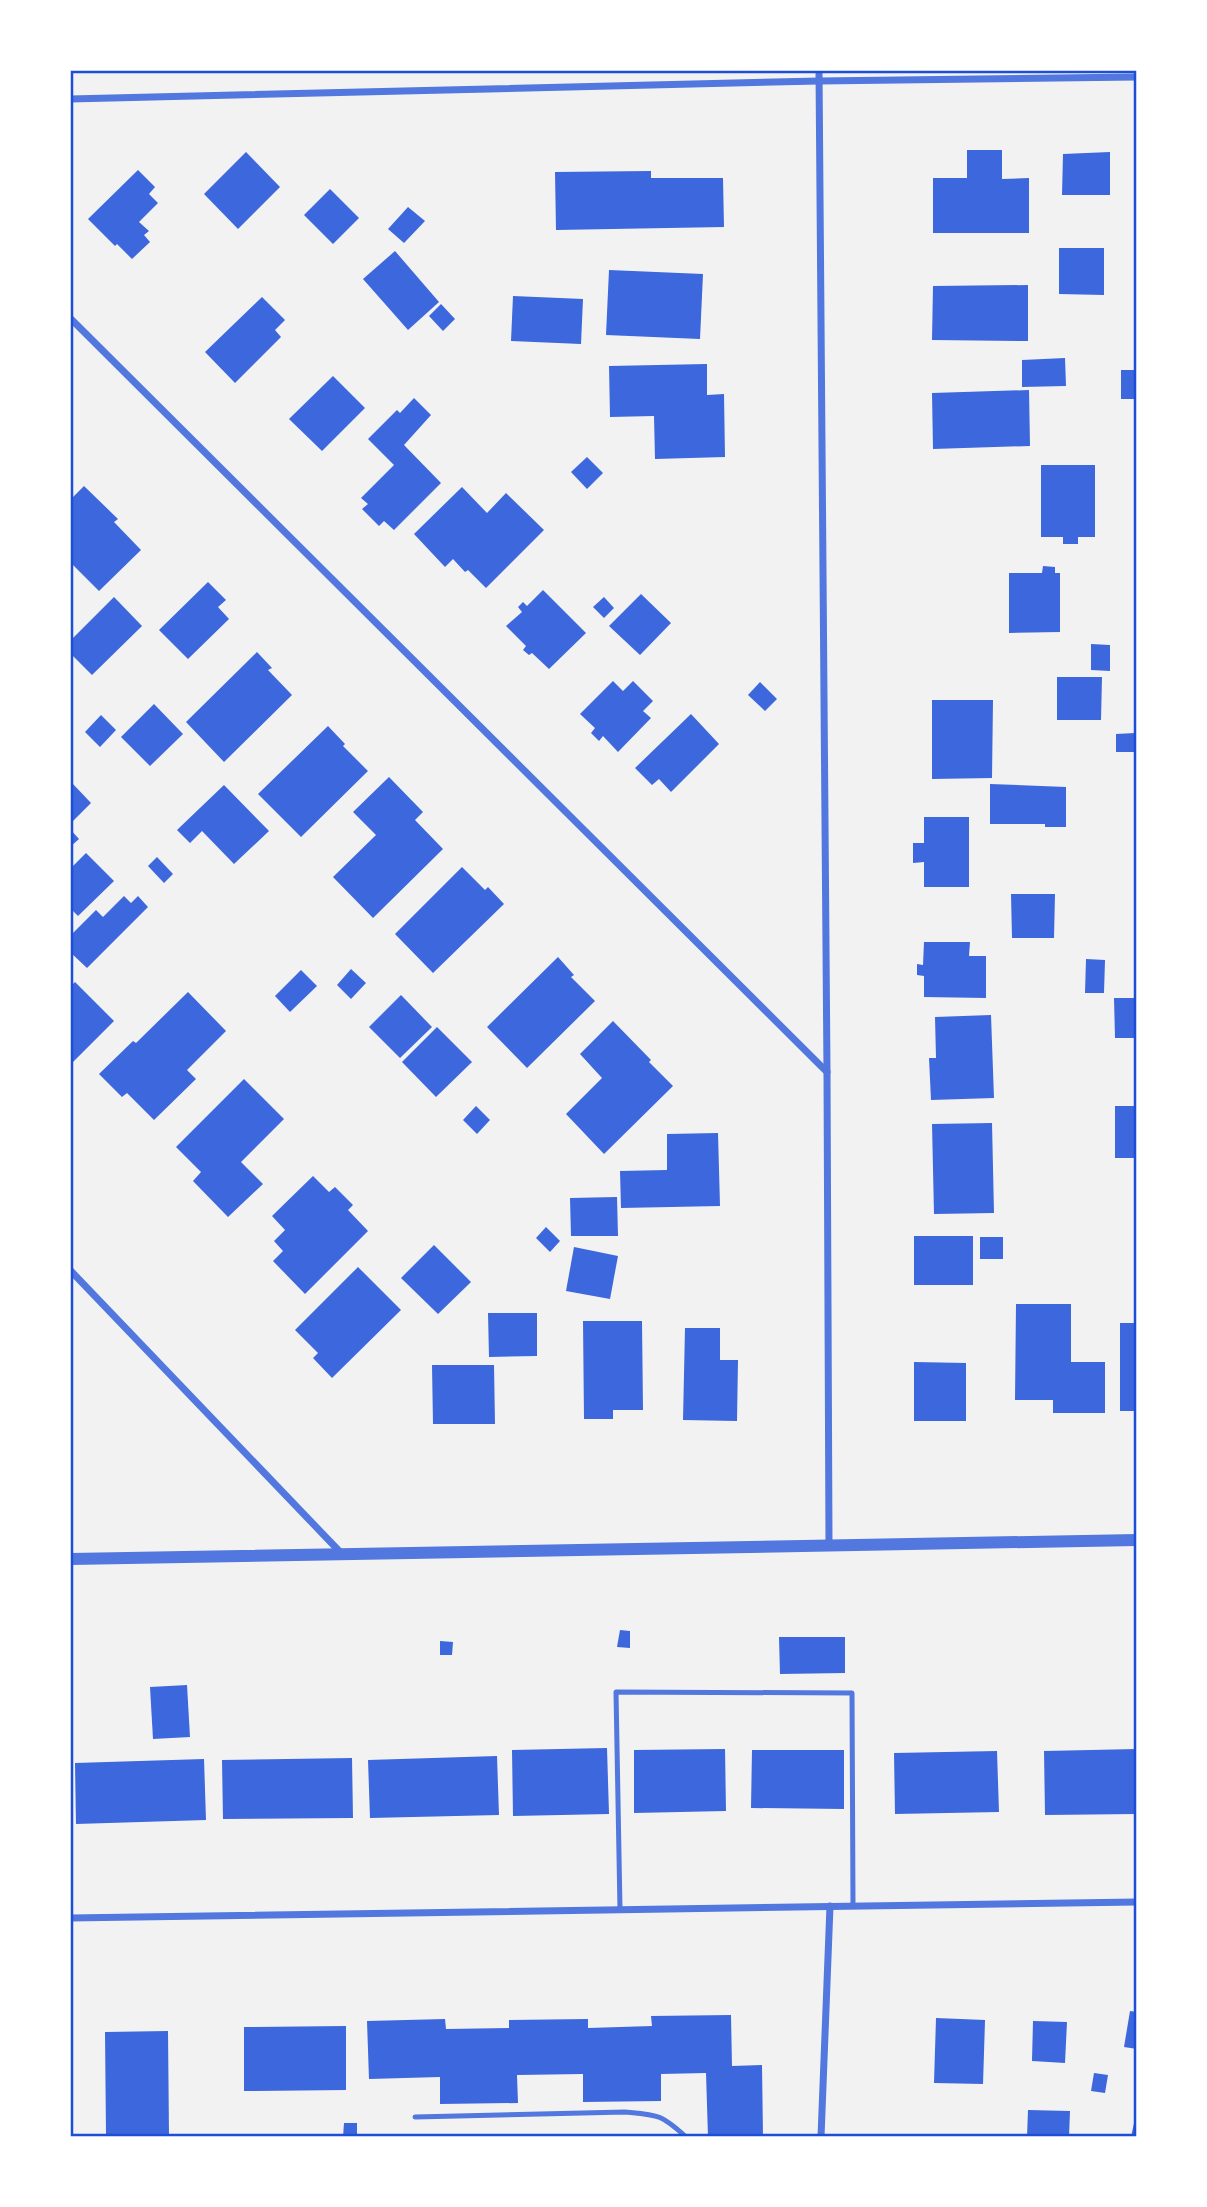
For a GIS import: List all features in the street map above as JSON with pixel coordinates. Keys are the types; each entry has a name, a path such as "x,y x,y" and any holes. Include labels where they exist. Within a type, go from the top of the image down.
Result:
{"street":[{"path":"819,70 829,1545"},
{"path":"70,99 819,81 1137,77"},
{"path":"70,317 827,1072"},
{"path":"70,1270 343,1554"},
{"path":"70,1559 1137,1540"},
{"path":"70,1918 1137,1902"},
{"path":"821,2137 830,1906"}],"lane":[{"path":"620,1909 616,1692 852,1693 853,1905"},
{"path":"415,2117 625,2112 650,2114 666,2119 686,2137"}],"building":[{"path":"967,150 1002,150 1002,179 1029,178 1029,233 933,233 933,178 967,178"},
{"path":"246,152 280,187 238,229 204,194"},
{"path":"1110,152 1110,195 1062,195 1063,154"},
{"path":"138,170 155,187 149,194 158,203 139,222 149,231 144,235 150,242 132,259 88,219"},
{"path":"651,171 651,178 723,178 724,227 556,230 555,172"},
{"path":"330,189 359,218 333,244 304,215"},
{"path":"408,207 425,221 404,243 388,229"},
{"path":"1059,248 1104,248 1104,295 1059,294"},
{"path":"395,251 439,302 408,330 363,279"},
{"path":"609,270 703,274 700,339 606,335"},
{"path":"1028,285 1028,341 932,340 933,286"},
{"path":"513,296 583,299 581,344 511,341"},
{"path":"262,297 285,320 275,330 281,337 235,383 205,352"},
{"path":"441,304 455,319 443,331 429,316"},
{"path":"1065,358 1066,386 1022,387 1022,360"},
{"path":"707,364 707,395 724,394 725,457 655,459 654,416 610,417 609,366"},
{"path":"1121,370 1137,370 1137,399 1121,399"},
{"path":"333,376 365,408 322,451 289,419"},
{"path":"1029,390 1030,446 933,449 932,393"},
{"path":"414,398 431,415 404,445 441,483 394,530 384,521 379,526 362,509 368,504 361,498 394,465 368,439 397,410 400,413"},
{"path":"587,457 603,473 587,489 571,472"},
{"path":"1041,465 1095,465 1095,537 1078,537 1078,544 1063,544 1063,537 1041,537"},
{"path":"84,486 118,519 114,522 141,550 99,591 70,562 70,500"},
{"path":"462,487 487,513 506,493 544,530 486,588 453,559 445,567 414,534"},
{"path":"1043,566 1055,567 1055,573 1060,573 1060,632 1009,633 1009,573 1042,573"},
{"path":"208,582 226,600 218,607 229,619 188,659 159,630"},
{"path":"543,590 586,633 549,669 532,653 529,655 523,650 526,646 506,626 522,612 518,607 523,602 527,606"},
{"path":"641,594 671,623 640,655 609,626"},
{"path":"114,597 142,626 92,675 70,653 70,641"},
{"path":"604,597 614,608 604,618 593,607"},
{"path":"1091,644 1110,645 1110,671 1091,670"},
{"path":"257,652 272,668 268,670 292,695 224,762 186,722"},
{"path":"1057,677 1102,677 1101,720 1057,720"},
{"path":"613,681 623,691 633,681 653,701 643,711 651,718 618,752 603,736 599,741 591,733 595,728 580,714"},
{"path":"760,682 777,699 765,711 748,695"},
{"path":"932,700 993,700 992,778 932,779"},
{"path":"154,704 183,734 150,766 121,737"},
{"path":"691,714 719,744 671,792 659,779 652,785 635,768"},
{"path":"101,715 116,730 100,747 85,732"},
{"path":"328,726 368,771 301,837 258,794"},
{"path":"1135,733 1134,752 1116,752 1116,734"},
{"path":"389,777 423,812 415,820 443,849 373,918 333,877 376,835 353,812"},
{"path":"73,784 91,803 70,824 70,786"},
{"path":"990,784 1066,787 1066,827 1045,827 1045,824 990,824"},
{"path":"224,785 269,831 234,864 202,831 190,843 177,830"},
{"path":"924,817 969,817 969,887 924,887 924,862 913,863 913,843 924,843"},
{"path":"70,829 79,839 70,847"},
{"path":"86,853 114,881 78,916 70,908 70,869"},
{"path":"157,857 173,874 164,883 148,866"},
{"path":"462,867 485,890 488,887 504,904 433,973 395,934"},
{"path":"1011,894 1055,894 1054,938 1012,938"},
{"path":"124,896 131,903 138,896 148,907 87,968 70,952 70,936 96,910 103,917"},
{"path":"924,942 970,942 969,956 986,956 986,998 924,997 924,976 917,975 917,964 923,965"},
{"path":"558,957 574,975 571,977 595,1001 527,1068 487,1027"},
{"path":"1086,959 1105,960 1104,993 1085,993"},
{"path":"351,969 366,983 351,999 337,985"},
{"path":"301,970 317,986 290,1012 275,996"},
{"path":"75,982 114,1021 70,1065 70,987"},
{"path":"188,992 226,1031 187,1070 196,1079 154,1120 127,1093 122,1097 99,1074 133,1041 136,1043"},
{"path":"401,995 432,1027 400,1058 369,1027"},
{"path":"1114,998 1137,998 1137,1038 1115,1038"},
{"path":"991,1015 994,1098 931,1100 929,1058 936,1058 935,1017"},
{"path":"613,1021 673,1086 604,1154 566,1114 602,1078 580,1054"},
{"path":"437,1027 472,1062 436,1097 402,1062"},
{"path":"244,1079 284,1119 241,1162 263,1184 228,1217 193,1181 201,1172 176,1147"},
{"path":"476,1106 490,1120 477,1134 463,1120"},
{"path":"1115,1106 1137,1106 1137,1158 1115,1158"},
{"path":"992,1123 994,1213 934,1214 932,1124"},
{"path":"718,1133 720,1206 621,1208 620,1171 667,1170 667,1134"},
{"path":"313,1176 329,1192 335,1187 353,1205 348,1210 368,1231 305,1294 273,1261 283,1251 274,1241 285,1230 272,1216"},
{"path":"617,1197 618,1236 571,1236 570,1198"},
{"path":"546,1227 560,1241 550,1252 536,1238"},
{"path":"914,1236 973,1236 973,1285 914,1285"},
{"path":"980,1237 1003,1237 1003,1259 980,1259"},
{"path":"434,1245 471,1282 438,1314 401,1278"},
{"path":"574,1247 618,1256 610,1299 566,1291"},
{"path":"358,1267 401,1310 332,1378 313,1358 318,1353 295,1330"},
{"path":"1016,1304 1071,1304 1071,1362 1105,1362 1105,1413 1053,1413 1053,1400 1015,1400"},
{"path":"488,1313 537,1313 537,1356 489,1357"},
{"path":"583,1321 642,1321 643,1410 613,1410 613,1419 584,1419"},
{"path":"1120,1323 1137,1323 1137,1411 1120,1411"},
{"path":"685,1328 720,1328 720,1360 738,1360 737,1421 683,1420"},
{"path":"914,1362 966,1363 966,1421 914,1421"},
{"path":"432,1365 494,1365 495,1424 433,1424"},
{"path":"620,1630 630,1631 630,1648 617,1647"},
{"path":"779,1637 845,1637 845,1673 780,1674"},
{"path":"440,1641 453,1642 452,1655 440,1655"},
{"path":"187,1685 190,1737 153,1739 150,1687"},
{"path":"607,1748 609,1814 513,1816 512,1750"},
{"path":"725,1749 726,1811 634,1813 634,1750"},
{"path":"1137,1749 1137,1814 1045,1815 1044,1751"},
{"path":"752,1750 844,1750 844,1809 751,1808"},
{"path":"997,1751 999,1812 895,1814 894,1753"},
{"path":"497,1756 499,1815 370,1818 368,1760"},
{"path":"352,1758 353,1818 223,1819 222,1760"},
{"path":"204,1759 206,1820 76,1824 75,1763"},
{"path":"1130,2011 1137,2012 1137,2049 1124,2047"},
{"path":"731,2015 732,2066 762,2065 763,2137 708,2137 706,2073 661,2074 661,2101 583,2102 583,2074 517,2075 518,2103 440,2104 440,2077 369,2079 367,2021 445,2019 446,2029 509,2028 509,2020 588,2019 588,2028 652,2026 651,2016"},
{"path":"936,2018 985,2020 983,2084 934,2083"},
{"path":"1033,2021 1067,2022 1065,2063 1032,2061"},
{"path":"346,2026 346,2090 244,2091 244,2027"},
{"path":"168,2031 169,2135 106,2134 105,2032"},
{"path":"1094,2073 1108,2075 1105,2093 1091,2091"},
{"path":"1028,2110 1070,2111 1069,2137 1027,2137"},
{"path":"1136,2114 1137,2137 1131,2137"},
{"path":"344,2123 357,2123 357,2137 343,2137"}]}
